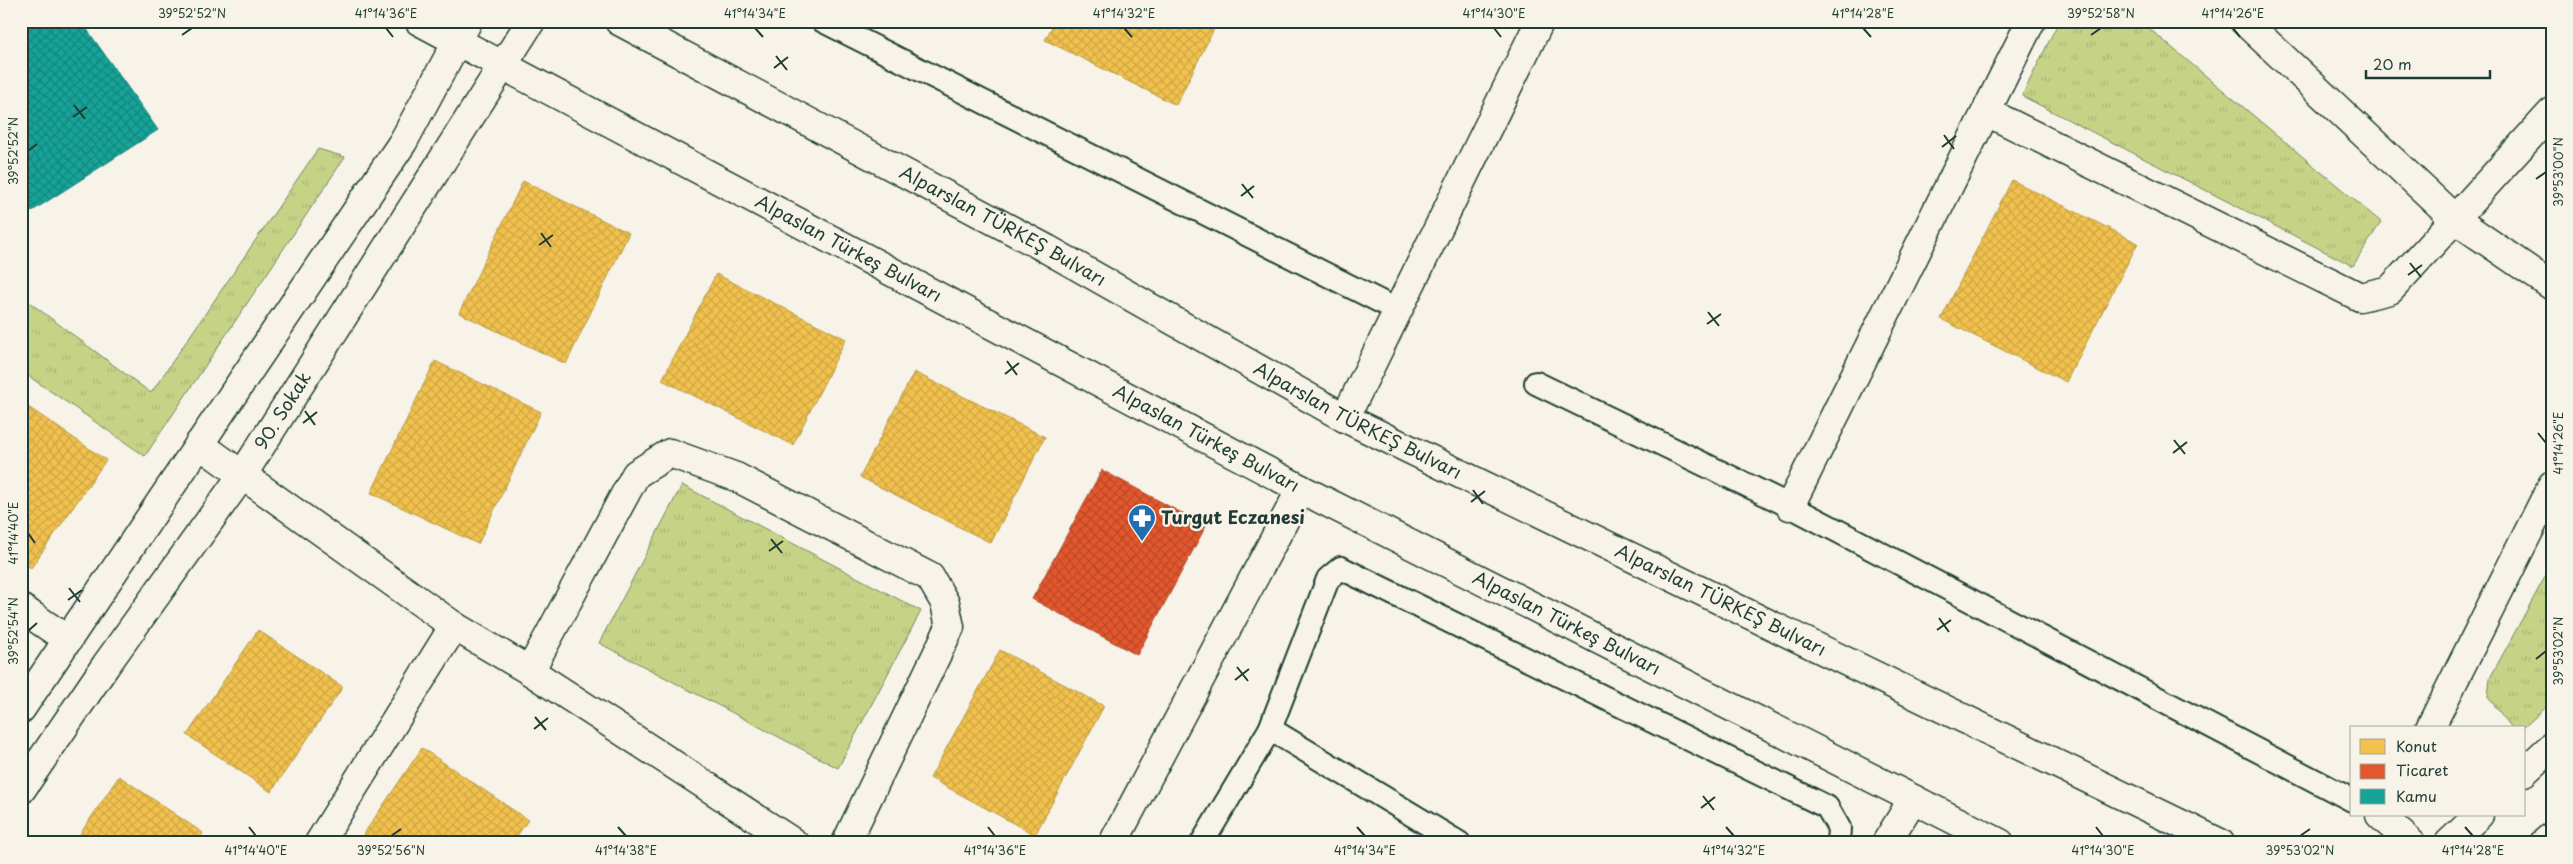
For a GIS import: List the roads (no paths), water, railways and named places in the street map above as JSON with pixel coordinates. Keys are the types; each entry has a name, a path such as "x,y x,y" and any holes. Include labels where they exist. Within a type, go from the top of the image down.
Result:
{"street":[{"name":"Alpaslan Türkeş Bulvarı","path":"419,21 462,31 503,66 1301,490 2000,843"},
{"name":"90. Sokak","path":"21,790 106,665 243,474 531,21"},
{"name":"Alparslan TÜRKEŞ Bulvarı","path":"619,21 1047,249 1345,418 2220,843"},
{"path":"1345,418 1540,21"},
{"path":"1790,506 2031,21"},
{"path":"2244,21 2456,220 2552,286"},
{"path":"21,709 403,142 462,31"},
{"path":"1987,112 2360,297 2390,290 2456,220 2552,112"},
{"path":"199,444 454,626 530,671 794,843"},
{"path":"530,671 636,474 670,453 736,477 930,577 945,604 950,627 846,843"},
{"path":"2431,726 2552,486"},
{"path":"1113,843 1301,490"},
{"path":"21,608 68,640"},
{"path":"319,843 454,626"},
{"path":"2526,770 2552,746"},
{"path":"1886,843 1913,799"},
{"path":"2381,816 2411,843"},
{"path":"2449,843 2478,816"},
{"path":"2544,843 2552,836"}],"lane":[{"path":"823,21 1397,310"},
{"path":"1536,383 1790,506 2350,799"},
{"path":"1202,843 1270,729 1328,578 1341,568 1827,807 1838,828 1838,843"},
{"path":"1270,729 1459,843"}],"place":[{"name":"Turgut Eczanesi","path":"1142,542"}]}
